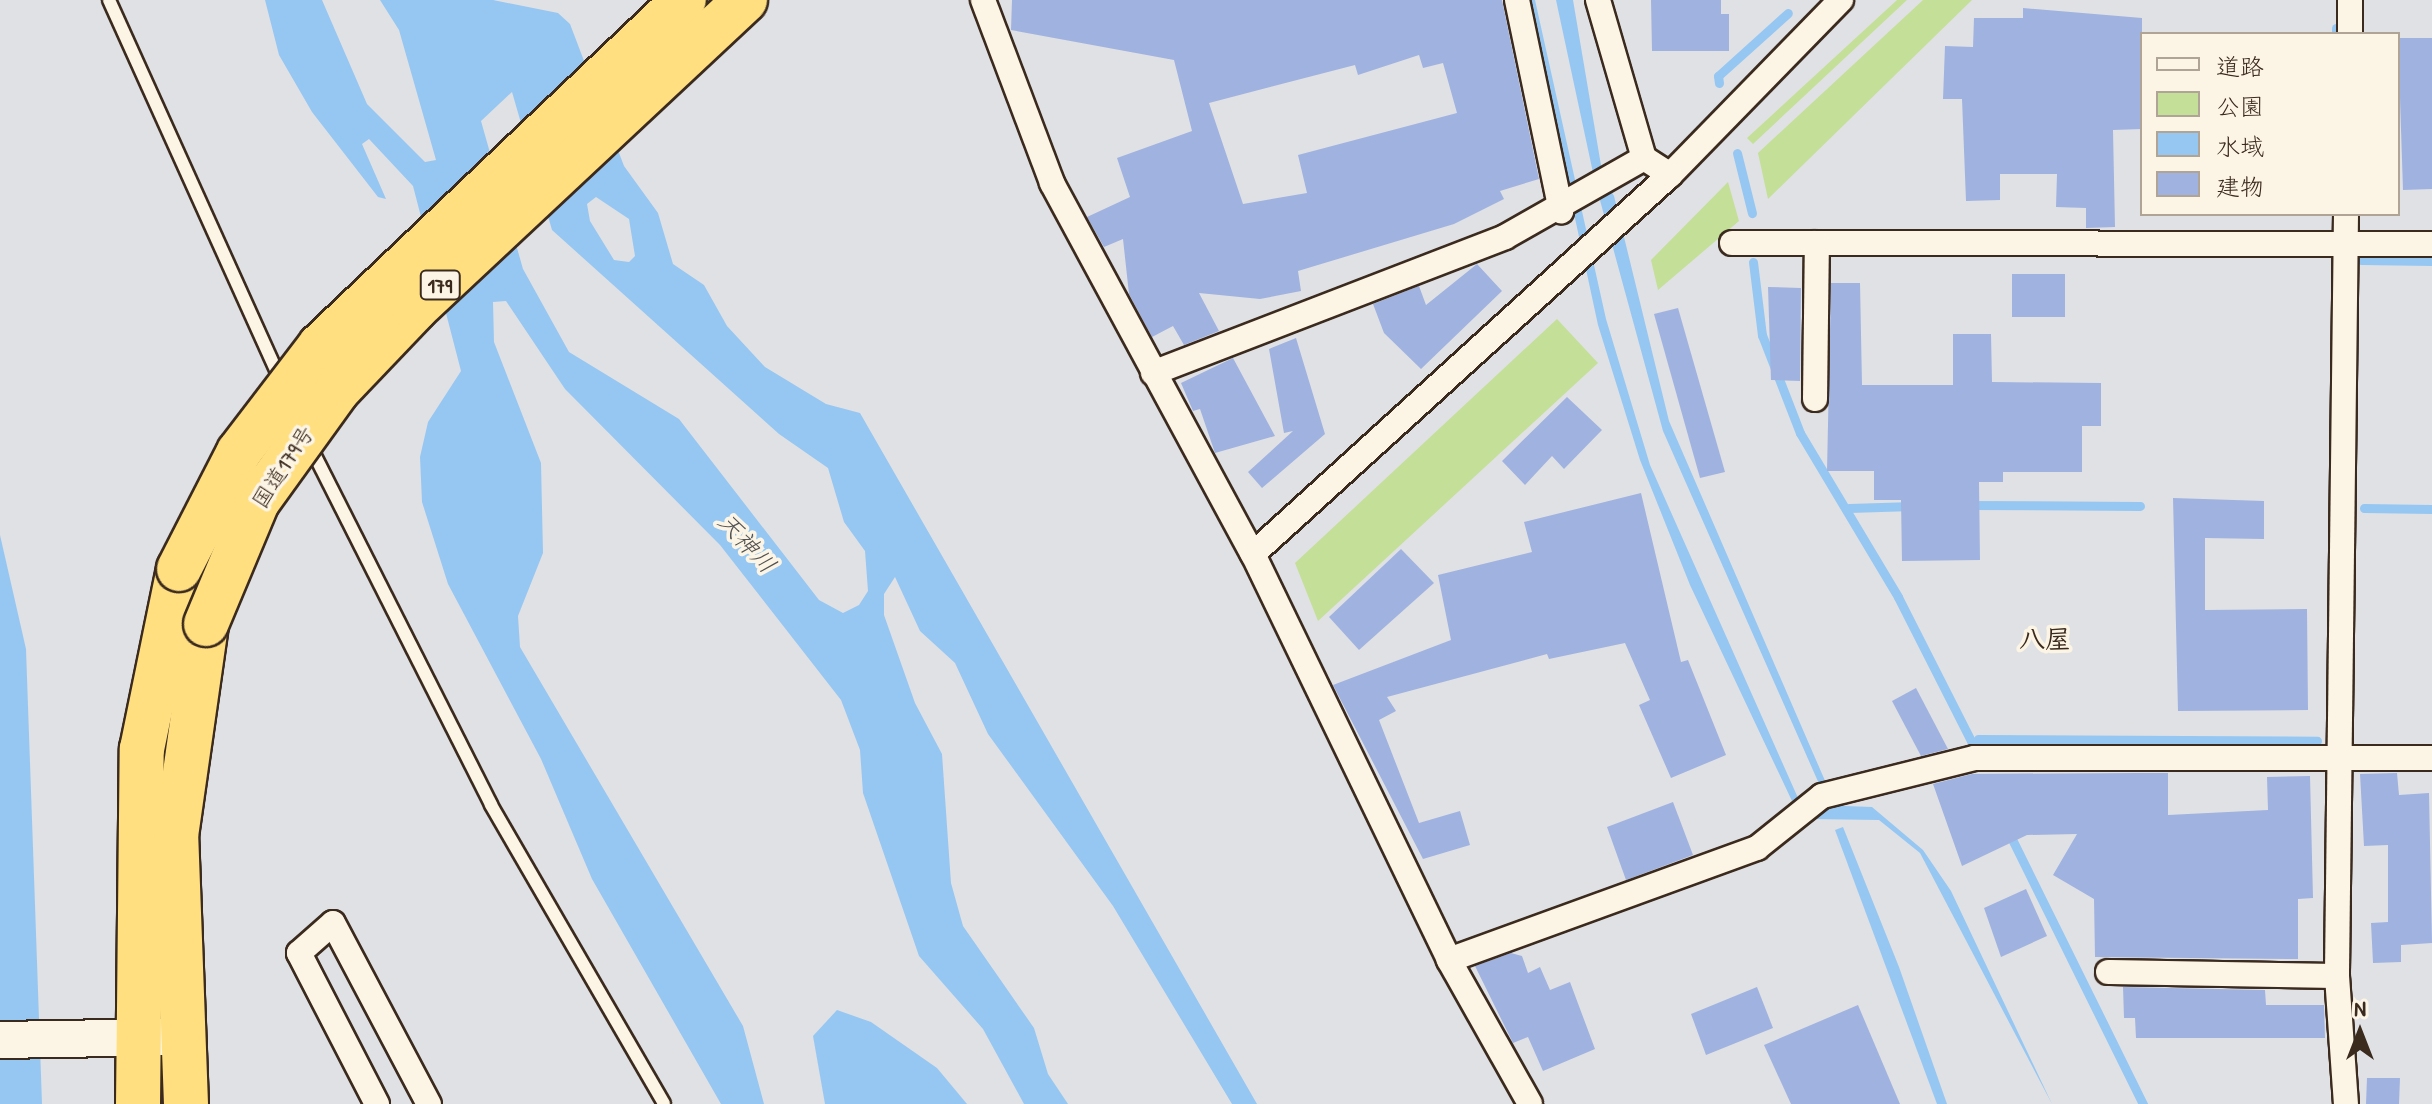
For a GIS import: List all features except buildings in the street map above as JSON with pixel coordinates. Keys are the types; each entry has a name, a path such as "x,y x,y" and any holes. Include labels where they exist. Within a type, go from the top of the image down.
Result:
{"highway":[{"name":"国道179号","path":"138,1104 142,749 179,569 239,452 320,346 684,0"},
{"name":"国道179号","path":"186,1104 176,836 206,624 257,502 337,391 415,309 745,0"}],"street":[{"path":"983,0 1052,183 1253,554 1449,960 1530,1104"},
{"path":"1517,0 1561,211"},
{"path":"1598,0 1644,158 1670,175"},
{"path":"1253,554 1631,212 1841,0"},
{"path":"2350,0 2350,32"},
{"path":"1153,373 1561,211 1644,158"},
{"path":"2346,216 2337,976 2346,1104"},
{"path":"1732,243 2432,244"},
{"path":"1815,399 1817,243"},
{"path":"1449,960 1757,848 1822,796 1974,758 2432,758"},
{"path":"377,1104 299,953 333,923 429,1104"},
{"path":"2108,972 2337,976"},
{"path":"0,1040 185,1037"}],"lane":[{"path":"109,0 293,407"},
{"path":"299,421 491,805 664,1104"}],"green space":[{"path":"1897,0 1907,0 1753,144 1747,138"},
{"path":"1923,0 1972,0 1768,199 1758,153"},
{"path":"1728,182 1739,221 1658,290 1651,260"},
{"path":"1557,319 1598,363 1318,621 1295,563"}],"water":[{"name":"天神川","path":"265,0 322,0 367,104 425,162 436,160 399,30 380,0 493,0 558,13 570,24 624,166 658,213 673,264 704,285 727,326 765,367 826,404 860,413 1257,1104 1232,1104 1113,906 988,734 955,663 920,631 895,577 884,594 884,615 915,703 942,754 951,883 963,926 1034,1028 1048,1074 1068,1104 1024,1104 983,1029 919,956 863,793 860,750 841,700 720,545 565,389 506,301 493,302 494,342 541,463 543,553 518,616 520,647 743,1026 764,1104 721,1104 592,879 541,759 448,584 422,502 420,457 428,422 461,371 413,186 369,139 362,144 386,199 378,197 312,112 279,55","holes":["512,92 552,230 779,434 828,468 844,522 865,551 868,591 859,605 843,613 819,600 679,419 569,352 523,269 481,121","596,197 629,219 635,256 629,262 614,260 590,221 587,204"]},
{"path":"1528,0 1535,0 1606,319 1650,465 1798,798 1792,801 1690,585 1640,460 1598,325"},
{"path":"1556,0 1573,0 1603,177 1614,196 1669,421 1826,783 1820,786 1663,431 1595,182"},
{"path":"0,535 26,649 42,1104 0,1104"},
{"path":"1818,805 1872,807 1923,850 1951,891 2052,1104 1920,853 1879,820 1810,819"},
{"path":"1843,827 1899,967 1947,1104 1937,1104 1835,830"},
{"path":"837,1010 871,1022 937,1068 967,1104 825,1104 813,1036"}],"waterway":[{"path":"1719,83 1718,76 1788,13"},
{"path":"1737,153 1752,213"},
{"path":"2361,260 2432,261"},
{"path":"1753,262 1762,335 1800,433 1898,597 1974,747"},
{"path":"1967,505 2140,506"},
{"path":"1849,508 1913,506"},
{"path":"2364,508 2432,509"},
{"path":"1978,739 2317,741"},
{"path":"2008,831 2143,1104"}],"district":[{"name":"八屋","path":"2045,639"}]}
